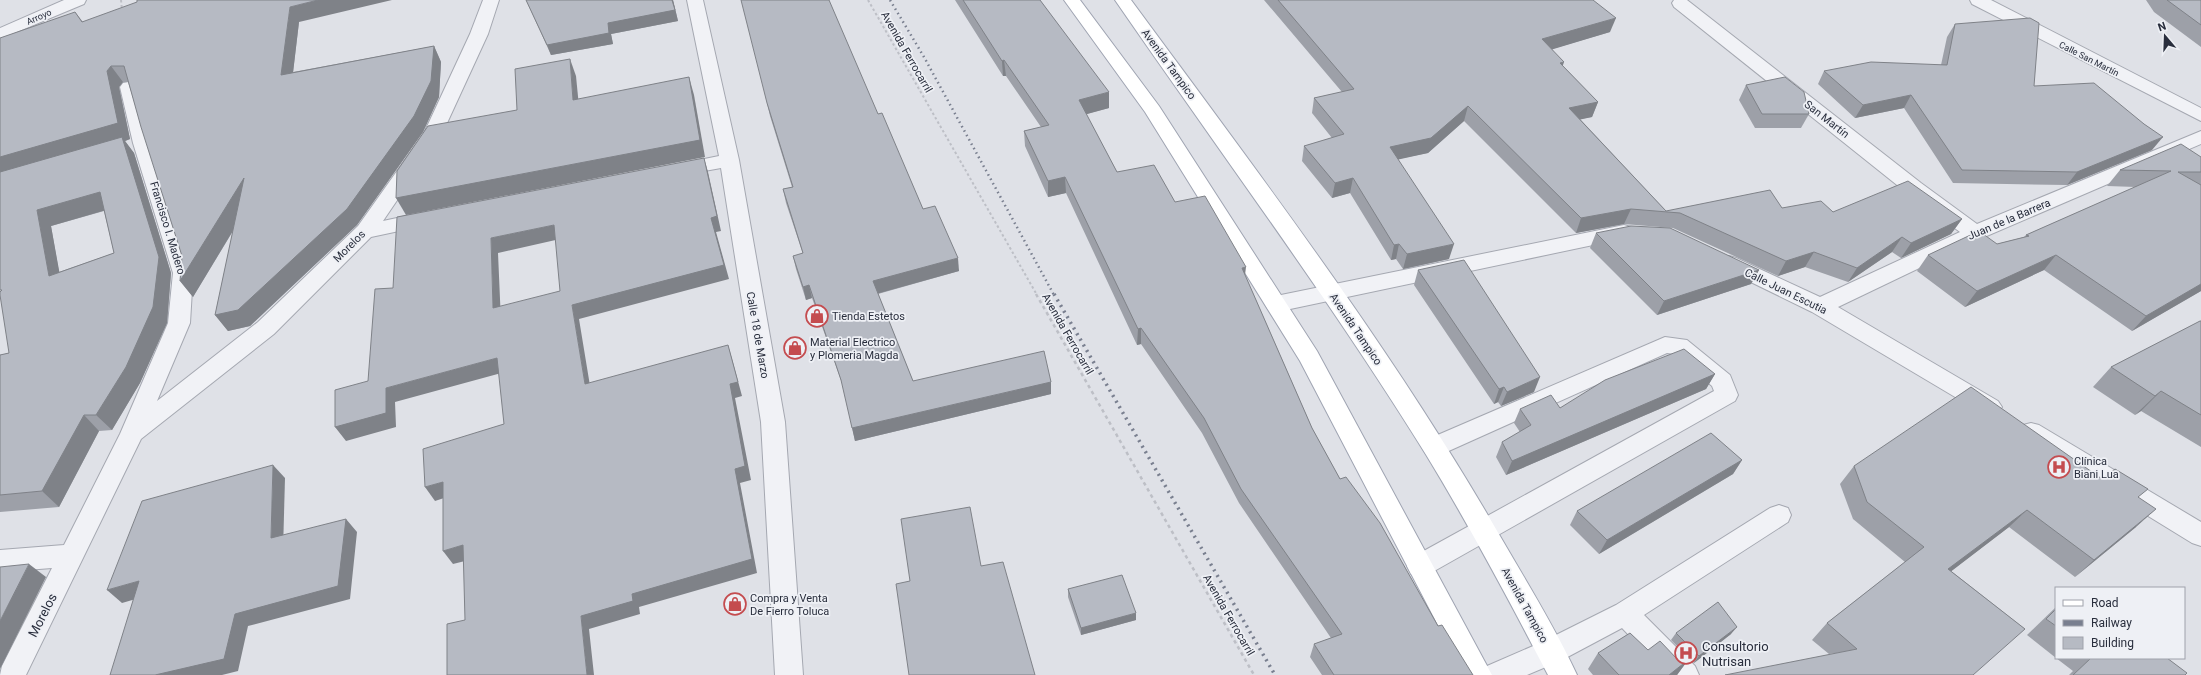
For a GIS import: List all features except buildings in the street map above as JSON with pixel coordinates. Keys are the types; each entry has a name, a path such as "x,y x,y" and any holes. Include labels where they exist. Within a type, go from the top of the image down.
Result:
{"main road":[{"path":"1072,0 1153,110 1309,356 1478,675"},
{"name":"Avenida Tampico","path":"1123,0 1332,292 1434,447 1483,531 1563,675"}],"street":[{"name":"Arroyo","path":"0,34 78,0"},
{"name":"Morelos","path":"132,434 266,328 365,231 433,134 480,34 491,0"},
{"name":"Calle 18 de Marzo","path":"695,0 728,160 772,422 789,675"},
{"name":"Calle San Martín","path":"1978,0 2201,115"},
{"name":"San Martín","path":"1680,3 1914,188 1975,233"},
{"name":"Francisco I. Madero","path":"72,555 132,434 179,324 184,274 134,145 128,87"},
{"name":"Juan de la Barrera","path":"1820,306 1975,233 2201,137"},
{"path":"659,173 728,160"},
{"path":"365,231 442,216"},
{"path":"1276,304 1624,232 1645,233"},
{"name":"Calle Juan Escutia","path":"1708,253 1820,306 2201,535"},
{"path":"1420,566 1727,395 1722,382 1679,346 1665,345 1434,447"},
{"path":"1497,675 1550,652 1625,613 1779,515"},
{"name":"Morelos","path":"12,675 72,555"},
{"path":"0,561 72,555"},
{"path":"1625,613 1685,675"}],"path":[{"path":"121,0 122,16"},
{"name":"Avenida Ferrocarril","path":"868,0 1254,675"}],"railway":[{"path":"890,0 924,57 1054,295"},
{"path":"1054,294 1275,675"}],"place":[{"name":"Tienda Estetos","path":"817,316"},
{"name":"Material Electrico y Plomeria Magda","path":"795,348"},
{"name":"Clínica Biani Lua","path":"2059,467"},
{"name":"Compra y Venta De Fierro Toluca","path":"735,604"},
{"name":"Consultorio Nutrisan","path":"1686,653"}]}
